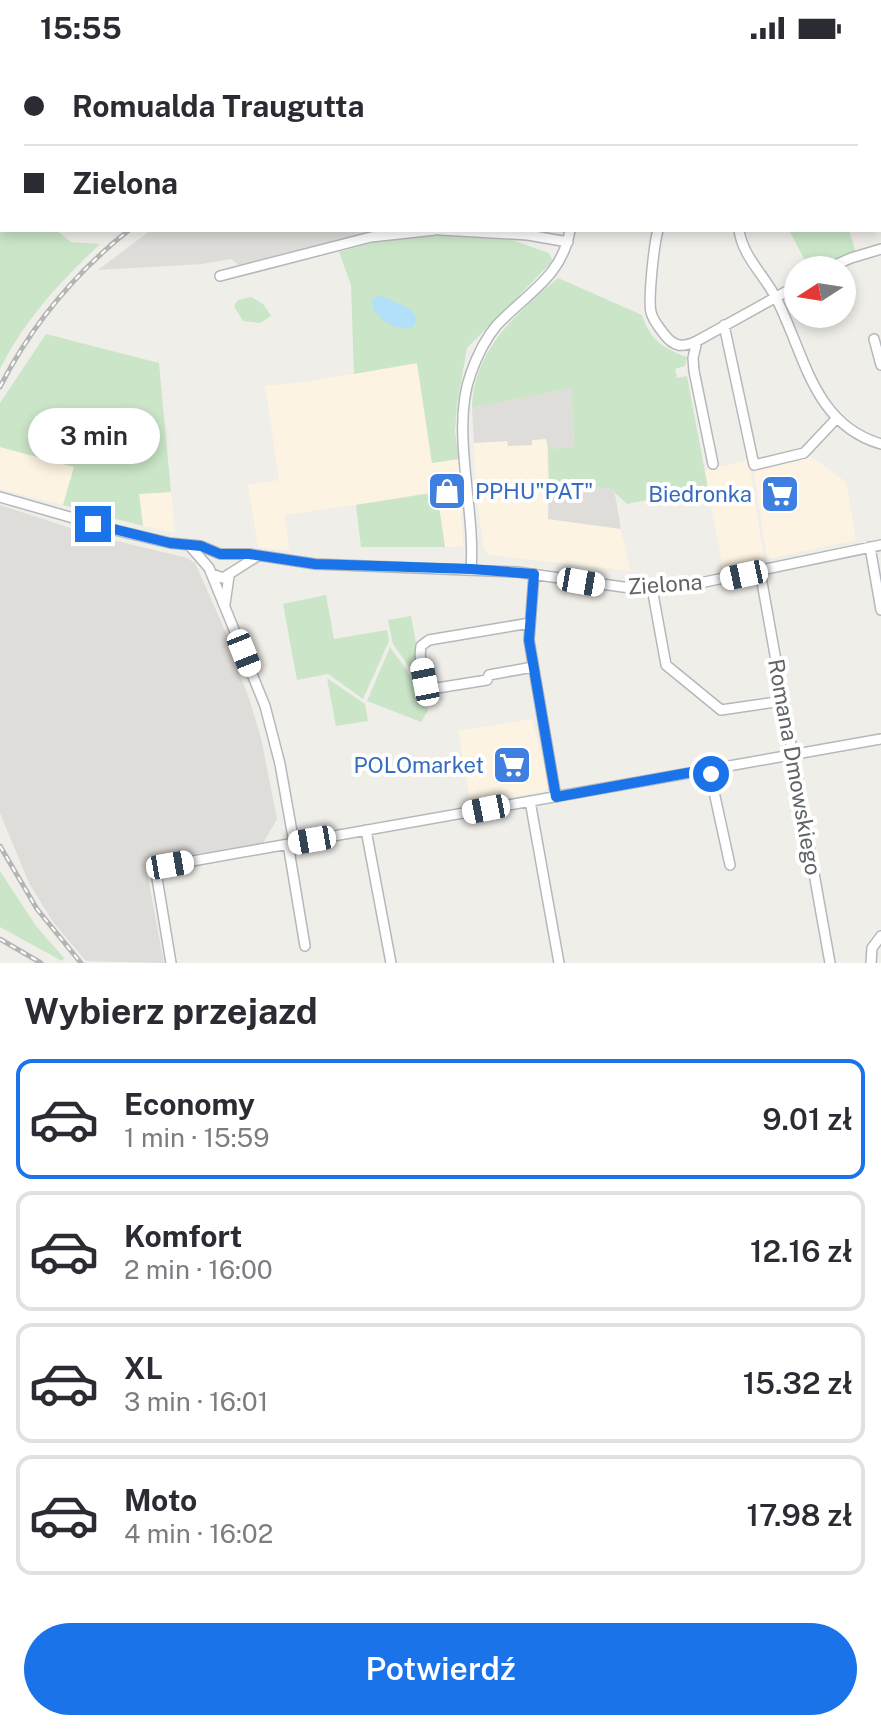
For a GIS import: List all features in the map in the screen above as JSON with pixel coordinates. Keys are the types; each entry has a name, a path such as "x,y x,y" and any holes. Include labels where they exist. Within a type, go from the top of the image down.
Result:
{"street":[{"path":"220,276 371,237 419,232"},
{"path":"474,232 528,235 568,242"},
{"path":"471,569 462,428 469,377 484,343 496,327 562,260 570,232"},
{"path":"658,232 652,314 671,343 682,346 697,341 784,293"},
{"path":"740,232 745,252 776,297 823,403 836,419 863,437 881,444"},
{"path":"856,256 881,249"},
{"path":"724,325 754,465 804,453 836,419"},
{"path":"874,339 881,365"},
{"path":"697,341 694,371 713,464"},
{"name":"Zielona","path":"0,497 115,530 201,546 222,554 249,554 315,564 534,574 614,587 652,588 695,584 870,550 881,545"},
{"path":"190,546 217,578 230,574 256,557"},
{"path":"870,550 881,610"},
{"path":"225,604 234,565 222,554 214,557 210,571 265,706 273,735 305,946"},
{"name":"Romana Dmowskiego","path":"760,571 830,963"},
{"path":"534,574 529,640 556,797"},
{"path":"652,588 663,657 671,672 721,710 783,701"},
{"path":"530,623 429,640 421,646 420,655 425,682 431,689 487,680 489,675 533,667"},
{"path":"171,963 157,878 163,868 170,865 881,739"},
{"path":"709,769 730,865"},
{"path":"530,801 559,963"},
{"path":"366,830 391,963"},
{"path":"871,963 872,948 881,936"}],"shaded area":[{"path":"148,232 368,232 240,266 231,259 202,264 98,270"},
{"path":"417,363 432,463 459,459 463,547 445,547 436,493 285,515 289,551 258,547 248,485 279,480 265,386"},
{"path":"571,388 574,448 548,449 546,439 532,440 532,445 508,446 507,441 474,443 472,408"},
{"path":"547,439 548,519 621,529 630,571 489,555 484,549 476,495 474,443 507,441 508,446 532,445 531,440"},
{"path":"0,447 75,467 63,505 0,489"},
{"path":"810,456 846,482 856,540 767,559 754,473 757,469"},
{"path":"749,460 764,560 723,568 704,470"},
{"path":"549,482 611,489 615,494 621,529 548,519"},
{"path":"171,492 175,533 143,526 139,493"},
{"path":"0,505 92,535 187,558 195,563 235,653 233,659 261,738 277,819 263,843 145,862 164,963 86,961 53,922 29,883 0,813"},
{"path":"532,719 549,786 546,791 475,803 474,798 470,799 458,731"}],"green space":[{"path":"0,232 58,232 71,242 100,244 44,302 0,369"},
{"path":"790,232 850,232 856,253 849,256 803,256"},
{"path":"439,236 512,240 549,253 553,261 467,348 457,404 455,432 459,459 432,463 417,363 354,374 351,285 339,252 387,239"},
{"path":"558,278 642,315 649,331 659,342 687,357 685,366 675,369 677,378 687,376 708,488 627,504 611,489 549,482 548,449 574,447 571,388 472,408 480,368 489,350 513,319"},
{"path":"251,297 263,304 271,316 260,323 243,321 234,306 238,300"},
{"path":"46,334 159,363 171,492 139,494 143,526 63,505 74,467 0,447 0,403"},
{"path":"437,492 445,547 361,547 356,505"},
{"path":"326,595 334,639 387,630 389,641 363,699 328,674 297,680 283,604"},
{"path":"411,616 424,688 393,644 388,620"},
{"path":"390,647 425,696 428,711 421,722 367,701"},
{"path":"327,678 365,704 368,721 336,726"},
{"path":"0,871 36,926 64,958 62,961 0,927"}],"water":[{"path":"382,296 411,309 417,319 413,327 395,327 382,319 373,309 372,298"}],"railway":[{"path":"0,387 26,343 56,302 90,264 127,232"},
{"path":"0,846 37,909 81,963"},
{"path":"0,939 41,963"}],"place":[{"name":"PPHU\"PAT\"","path":"447,491"},
{"name":"Biedronka","path":"780,494"},
{"name":"POLOmarket","path":"512,765"}],"route":[{"path":"93,524 170,543 201,546 220,554 249,554 315,564 534,574 529,640 556,797 709,769 711,774"}]}
